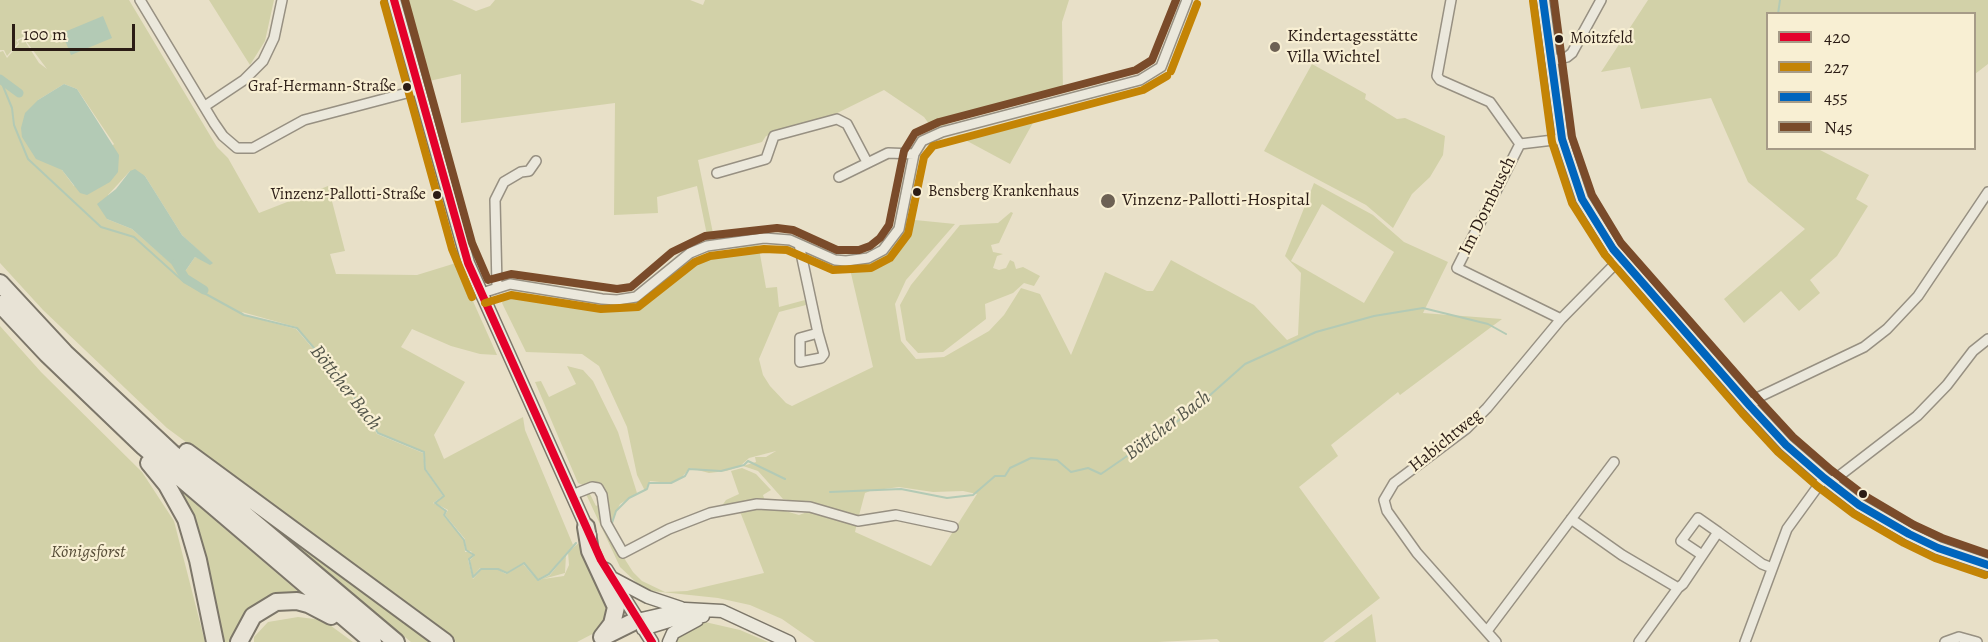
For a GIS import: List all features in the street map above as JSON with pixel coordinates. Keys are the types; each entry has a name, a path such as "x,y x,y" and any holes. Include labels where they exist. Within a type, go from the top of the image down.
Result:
{"highway":[{"path":"0,283 65,353 205,482 396,642"},
{"path":"0,304 108,414 207,502 373,642"},
{"path":"65,353 210,470 445,642"},
{"path":"108,414 167,485 186,519 198,560 215,642"},
{"path":"586,527 590,551 616,607 612,624 603,640"},
{"path":"239,642 253,616 269,605 285,600 297,600 321,609 362,642"},
{"path":"603,640 644,630"}],"main road":[{"path":"394,0 462,246 586,527 611,578 644,630"},
{"path":"1543,0 1562,139 1582,199 1621,258 1749,406 1786,445 1827,481 1859,505 1909,534 1938,548 1988,566"},
{"path":"611,578 648,597 686,609 722,611 789,642"},
{"path":"644,630 686,609"},
{"path":"644,630 680,618 709,616 738,618"},
{"path":"669,642 673,633 684,625 709,616"}],"street":[{"path":"140,0 223,136 237,148 253,148 304,120 418,90"},
{"path":"204,106 244,80 263,61 274,38 282,0"},
{"path":"482,293 497,286 510,284 617,300 636,297 678,261 707,246 776,238 799,244 824,257 846,261 868,258 883,250 899,229 914,154 922,141 934,134 1140,80 1161,67 1187,0"},
{"path":"1450,0 1437,76 1440,80 1490,102 1520,144 1562,139"},
{"path":"1550,61 1567,57 1572,53 1600,0"},
{"path":"717,173 766,159 774,136 837,119 847,124 867,162"},
{"name":"Im Dornbusch","path":"1520,144 1457,268 1562,319"},
{"path":"839,177 867,162 895,152 914,154"},
{"path":"497,286 495,200 504,182 520,172 529,171 536,160"},
{"path":"1749,406 1760,397 1864,347 1887,329 1918,296 1988,192"},
{"path":"799,244 818,333"},
{"name":"Habichtweg","path":"1487,631 1417,553 1387,512 1383,500 1394,483 1466,429 1562,319 1621,258"},
{"path":"1745,642 1787,529 1827,481 1917,416 1933,401 1973,351 1988,339"},
{"path":"1496,642 1487,631 1614,462"},
{"path":"572,495 592,487 598,488 602,495 603,514 623,553 669,529 710,513 757,504 810,507 858,521 896,515 953,527"},
{"path":"1702,555 1681,541 1698,518 1762,564 1772,568"},
{"path":"1571,519 1622,555 1680,586"},
{"path":"1639,642 1718,532"},
{"path":"1945,642 1959,637 1977,642"}],"green space":[{"path":"0,0 129,0 217,147 228,158 259,213 328,186 345,251 330,254 336,274 417,275 456,263 497,355 480,354 451,346 412,329 401,347 465,382 434,435 444,459 523,417 525,430 573,545 549,573 538,579 523,563 506,573 499,569 480,568 473,576 470,560 474,556 471,551 466,551 465,539 445,515 448,510 435,503 444,496 426,469 424,452 377,432 347,386 296,327 242,312 244,315 296,329 345,386 377,434 423,453 425,470 443,496 433,503 446,510 443,515 464,540 465,552 470,552 473,556 468,560 473,579 481,570 499,570 506,574 523,564 538,581 550,575 566,555 565,573 543,579 564,576 569,565 568,552 579,543 611,609 600,630 577,642 456,642 167,428 43,310 0,263 0,52 3,51 7,58 19,44 18,41 23,38 39,63 47,69 23,37 16,40 18,43 7,56 4,50 0,50","holes":["64,84 77,89 114,144 74,186 62,170 38,100","130,171 145,176 182,235 212,263 195,257 186,270 180,271 132,229 107,219 108,195"]},
{"path":"209,0 274,0 265,41 250,65"},
{"path":"407,0 452,0 476,11 490,6 495,0 690,0 703,5 705,0 1069,0 1062,22 1063,93 1059,90 946,119 947,125 932,128 924,117 884,90 823,120 766,136 762,142 698,160 714,238 708,240 697,186 657,197 658,213 614,215 615,103 461,123 461,74 429,81"},
{"path":"1648,0 1988,0 1988,64 1976,73 1976,12 1766,12 1766,150 1820,150 1869,175 1856,199 1868,206 1837,256 1810,280 1820,293 1799,311 1781,291 1744,323 1724,299 1805,229 1748,182 1711,98 1641,109 1630,67 1601,72"},
{"path":"1312,64 1366,94 1365,99 1397,119 1405,118 1445,136 1443,155 1430,177 1412,194 1393,228 1366,205 1264,151"},
{"path":"1034,115 1034,121 1010,164 956,135 991,131 991,128"},
{"path":"1314,183 1373,215 1404,242 1448,262 1423,313 1502,319 1400,395 1398,392 1331,445 1338,456 1299,487 1380,598 1323,642 1220,642 1217,639 1158,642 815,642 782,619 750,605 718,598 652,591 639,585 620,567 586,494 589,492 596,506 600,504 610,536 633,572 642,581 665,592 687,591 764,573 739,509 772,507 799,515 810,511 857,523 855,532 931,566 977,494 963,491 933,492 899,487 870,491 865,493 858,519 829,508 783,499 758,471 743,466 756,462 755,457 766,457 776,451 749,458 739,467 726,471 709,473 690,468 682,477 670,483 650,481 645,491 637,475 627,427 599,366 582,354 526,352 502,303 506,294 512,291 602,306 630,305 655,292 673,271 695,258 758,243 766,288 777,287 779,307 805,300 806,305 779,312 759,359 763,375 770,386 786,403 792,406 873,367 849,265 873,260 890,251 899,239 905,219 955,224 906,280 895,304 901,341 916,359 944,357 989,331 1004,315 1021,288 1040,294 1071,355 1105,272 1147,291 1153,291 1171,260 1254,305 1287,340 1298,335 1301,273 1285,256","holes":["1322,204 1394,252 1364,303 1291,261"]},
{"path":"1011,212 1013,213 999,243 991,245 993,252 1003,254 997,256 993,268 999,270 1006,268 1010,260 1014,262 1016,269 1023,267 1040,276 1034,286 1024,283 1013,293 985,304 986,319 943,352 918,353 906,340 900,305 911,285 960,225 998,223"},
{"name":"Königsforst","path":"0,326 41,372 142,472 174,521 205,642 0,642"},
{"path":"567,366 583,370 593,381 618,432 637,493 620,504 610,525 605,494 578,483 535,382 541,381 549,397 576,384"},
{"path":"742,468 756,474 771,490 763,495 765,501 719,510 726,500 739,494 731,471"},
{"path":"213,478 442,642 411,642"},
{"path":"169,481 308,600 284,597 236,642 219,642"},
{"path":"1372,614 1376,642 1334,642"},
{"path":"298,617 323,620 353,642 254,642 254,637 268,622"},
{"path":"705,622 740,630 768,642 672,642 676,634 694,624"}],"shaded area":[{"path":"103,16 112,38 71,55 62,33"},
{"path":"64,84 77,89 119,155 118,172 110,182 87,195 80,193 62,170 36,159 22,137 21,128 25,113 38,100"},
{"path":"135,169 145,176 182,235 213,263 210,265 195,257 186,270 179,271 132,229 107,219 97,204 116,189 130,171"}],"waterway":[{"path":"1778,12 1780,0"},
{"name":"Böttcher Bach","path":"0,79 12,108 14,125 28,159 101,227 134,237 184,282 244,315 297,328 348,388 378,433 424,452 425,469 444,496 435,503 446,511 444,515 464,540 466,550 474,555 469,559 473,577 481,569 498,569 507,573 524,563 538,580 549,574 576,543"},
{"name":"Böttcher Bach","path":"0,79 19,93"},
{"name":"Böttcher Bach","path":"176,263 185,278 204,290"},
{"name":"Böttcher Bach","path":"830,492 901,489 947,498 973,495 995,476 1005,476 1010,468 1031,458 1057,460 1071,472 1088,468 1101,474 1191,412 1245,364 1316,332 1374,316 1423,308 1488,324 1506,334"},
{"name":"Böttcher Bach","path":"611,526 616,511 629,498 647,489 649,483 671,483 685,476 689,469 721,471 744,465 748,461 785,479"}],"transit line":[{"name":"420","path":"394,0 468,263 601,560 652,642"},
{"name":"N45","path":"405,0 472,243 488,280 511,274 617,289 631,287 672,252 705,236 777,228 793,230 837,250 859,250 870,246 880,238 889,225 904,151 915,133 939,122 1136,70 1152,60 1176,0"},
{"name":"455","path":"1543,0 1562,139 1582,199 1613,249 1750,406 1786,445 1824,478 1859,505 1909,534 1938,548 1988,565"},
{"name":"N45","path":"1554,0 1572,137 1592,195 1621,243 1793,437 1831,470 1865,496 1914,525 1942,538 1988,554"},
{"name":"227","path":"1533,1 1552,142 1572,203 1605,255 1742,413 1778,452 1817,486 1854,514 1904,543 1935,558 1985,575"},
{"name":"227","path":"384,3 452,249 472,297"},
{"name":"227","path":"1171,71 1197,4"},
{"name":"227","path":"485,303 511,295 601,309 638,307 695,262 710,256 764,249 787,250 833,270 871,268 890,258 908,234 924,157 933,146 1143,90 1167,76"}],"place":[{"name":"Moitzfeld","path":"1559,39"},
{"name":"Kindertagesstätte Villa Wichtel","path":"1275,47"},
{"name":"Graf-Hermann-Straße","path":"407,87"},
{"name":"Bensberg Krankenhaus","path":"917,192"},
{"name":"Vinzenz-Pallotti-Straße","path":"437,195"},
{"name":"Vinzenz-Pallotti-Hospital","path":"1108,201"}]}
